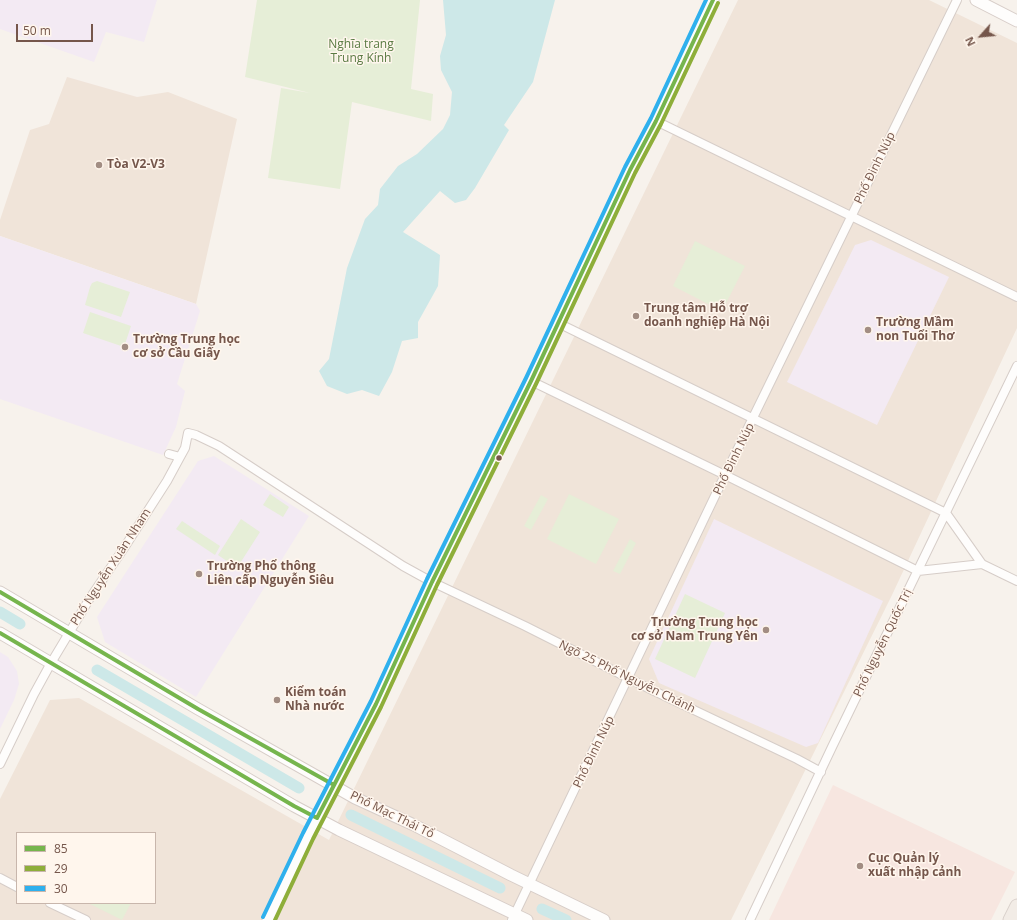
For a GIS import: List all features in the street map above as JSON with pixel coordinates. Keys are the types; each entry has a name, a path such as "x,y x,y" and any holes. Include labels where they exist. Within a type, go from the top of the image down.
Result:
{"main road":[{"path":"1010,920 1017,906"}],"street":[{"path":"268,920 317,818 376,704 432,582 531,381 630,170 656,121 713,0"},
{"name":"Phố Đinh Núp","path":"514,917 753,418 957,0"},
{"path":"976,0 1017,21"},
{"path":"656,121 1017,297"},
{"path":"558,323 946,513 982,564 1017,581"},
{"name":"Phố Nguyễn Quốc Trị","path":"750,920 1017,366"},
{"path":"531,381 656,443 726,475 918,571 982,564"},
{"name":"Ngõ 25 Phố Nguyễn Chánh","path":"188,433 196,435 219,446 403,566 432,582 525,626 629,679 821,772"},
{"name":"Phố Nguyễn Xuân Nham","path":"0,764 34,694 51,663 90,598 146,514 180,457 188,433"},
{"path":"169,454 180,457"},
{"name":"Phố Mạc Thái Tổ","path":"0,592 198,709 356,798 414,825 529,884 604,920"},
{"path":"0,633 294,806 514,917 527,920"},
{"path":"0,878 16,886"},
{"path":"52,904 86,920"}],"shaded area":[{"path":"0,0 157,0 144,42 106,32 94,62 0,29"},
{"path":"738,0 929,0 1017,43 1017,328 892,595 731,920 0,920 0,799 50,700 79,698 329,840"},
{"path":"67,77 137,97 168,92 237,119 196,304 0,236 0,220 30,130 49,124"},
{"name":"Trường Trung học cơ sở Cầu Giấy","path":"0,236 196,304 200,311 177,384 185,391 176,427 163,455 0,399"},
{"name":"Trường Mầm non Tuổi Thơ","path":"871,240 949,277 877,425 787,382 855,245"},
{"name":"Trường Phổ thông Liên cấp Nguyễn Siêu","path":"214,456 309,516 196,697 105,642 97,617 198,461"},
{"name":"Trường Trung học cơ sở Nam Trung Yên","path":"714,519 883,601 818,743 806,747 659,683 649,659"},
{"path":"0,652 8,657 17,671 19,684 14,700 0,729"},
{"path":"833,785 1015,872 991,920 769,920"}],"green space":[{"name":"Nghĩa trang Trung Kính","path":"257,0 420,0 411,89 433,94 431,121 352,102 340,189 268,178 281,88 310,93 245,77"},
{"path":"695,241 745,266 722,311 673,286"},
{"path":"97,281 130,292 121,317 85,305 92,283"},
{"path":"90,312 131,326 124,347 83,333"},
{"path":"270,494 289,507 283,517 263,505"},
{"path":"569,494 619,519 596,564 547,539"},
{"path":"541,495 548,499 531,530 524,526"},
{"path":"241,519 260,532 237,568 218,555"},
{"path":"182,521 220,546 215,555 176,529"},
{"path":"630,539 636,543 620,574 613,571"},
{"path":"685,594 725,613 695,678 655,659"},
{"path":"90,904 130,904 122,920"}],"water":[{"path":"443,0 555,0 533,82 504,125 509,130 475,188 466,200 455,203 440,191 403,232 440,255 438,286 418,322 418,338 402,341 392,372 379,396 362,390 347,394 327,386 319,371 329,359 347,268 365,219 378,205 380,189 398,166 417,154 443,129 450,115 452,92 441,70 440,56 446,35"}],"waterway":[{"path":"0,612 20,624"},
{"path":"97,670 299,788"},
{"path":"351,815 500,888"},
{"path":"542,909 566,920"}],"transit line":[{"name":"30","path":"263,917 303,833 371,701 427,579 526,378 625,167 651,118 706,0"},
{"name":"85","path":"0,633 294,806 317,818 376,704 432,582 531,381 630,170 656,121 713,0"},
{"name":"29","path":"275,920 313,839 381,707 437,585 536,384 635,173 661,124 718,3"},
{"name":"85","path":"0,592 198,709 334,785"}],"place":[{"name":"Tòa V2-V3","path":"99,165"},
{"name":"Trung tâm Hỗ trợ doanh nghiệp Hà Nội","path":"636,316"},
{"name":"Trường Mầm non Tuổi Thơ","path":"868,330"},
{"name":"Trường Trung học cơ sở Cầu Giấy","path":"125,347"},
{"name":"Trường Phổ thông Liên cấp Nguyễn Siêu","path":"199,574"},
{"name":"Trường Trung học cơ sở Nam Trung Yên","path":"766,630"},
{"name":"Kiểm toán Nhà nước","path":"277,700"},
{"name":"Cục Quản lý xuất nhập cảnh","path":"860,866"}]}
